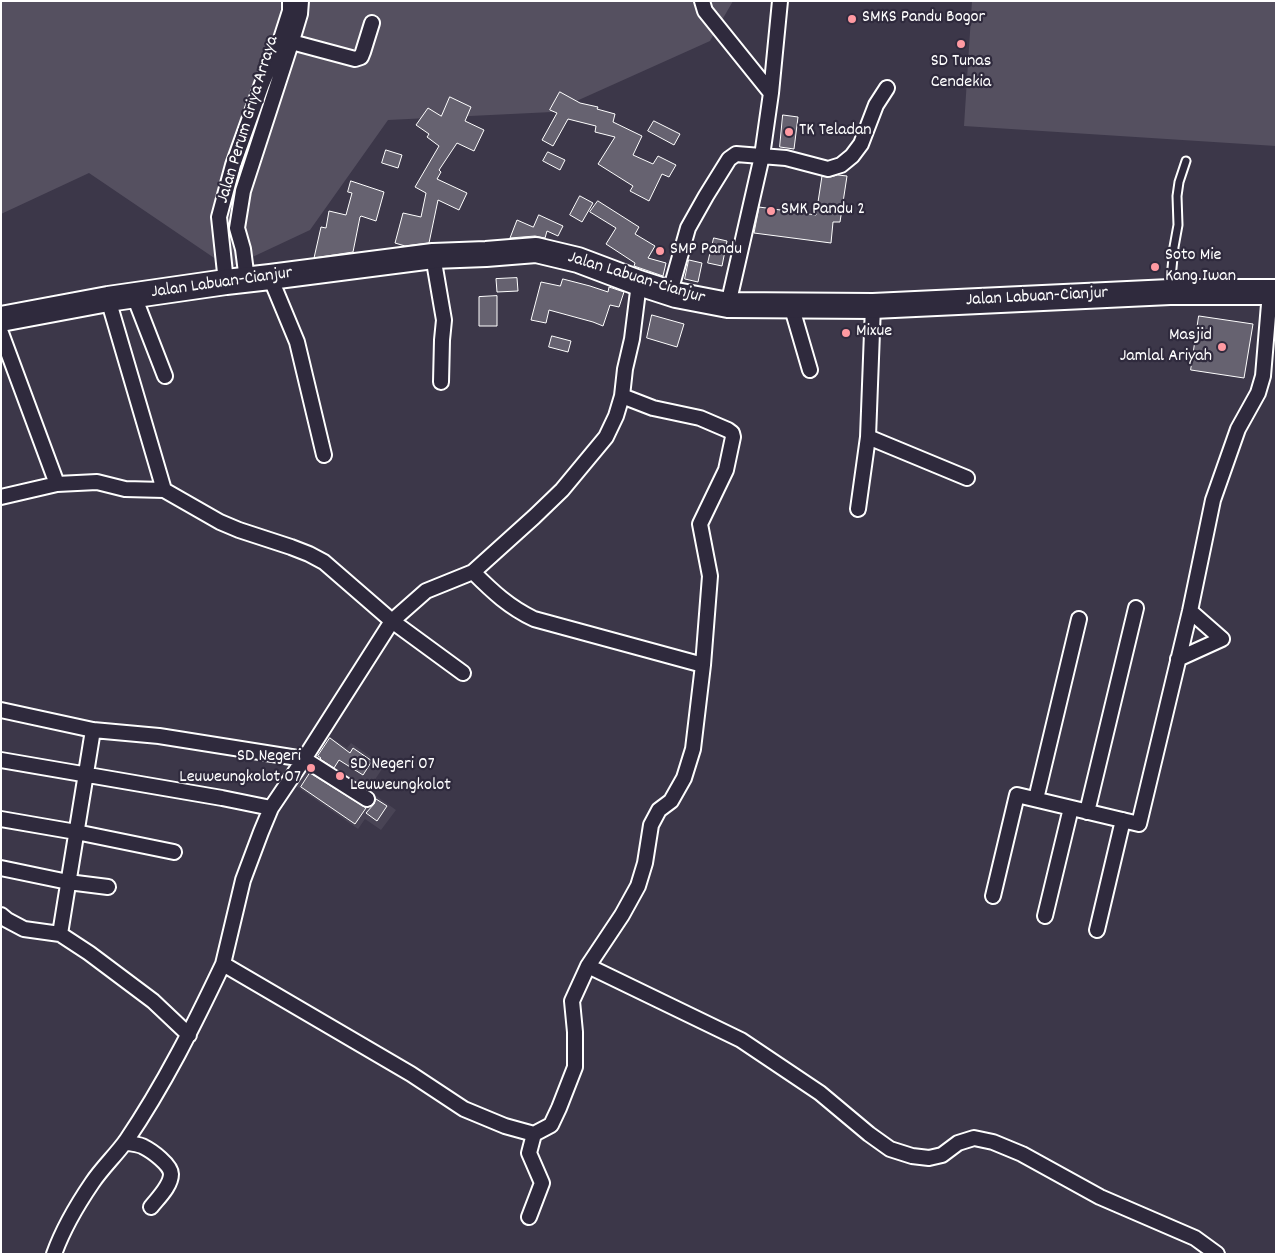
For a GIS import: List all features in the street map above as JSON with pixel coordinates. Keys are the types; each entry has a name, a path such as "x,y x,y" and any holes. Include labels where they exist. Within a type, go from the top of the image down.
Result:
{"highway":[{"name":"Jalan Labuan-Cianjur","path":"1,319 108,299 434,256 536,250 578,260 640,283 689,298 728,305 873,306 1273,289"}],"street":[{"path":"290,1 286,40 262,84 233,165 219,217 248,280 298,342 324,455"},
{"name":"Jalan Perum Griya Arraya","path":"248,280 237,228 244,191 286,40 300,14 301,1"},
{"path":"702,1 705,10 771,93"},
{"path":"728,305 762,156 771,93 780,1"},
{"path":"286,40 355,59 361,57 372,23"},
{"path":"670,292 688,228 729,159 736,154 786,158 828,169 841,165 852,156 861,144 876,105 888,88"},
{"path":"434,256 444,320 441,382"},
{"path":"54,1254 72,1216 93,1183 125,1142 158,1091 189,1035 223,964 243,880 260,832 271,808 392,620 426,591 473,572 562,490 606,437 616,416 622,396 640,283"},
{"path":"993,896 1018,795 1139,824 1190,610 1213,500 1238,429 1261,385 1273,289"},
{"path":"134,296 165,376"},
{"path":"108,299 164,490"},
{"path":"791,305 810,370"},
{"path":"858,509 868,437 873,306"},
{"path":"1,333 57,484"},
{"path":"223,964 411,1074 464,1109 505,1126 534,1134 551,1125 574,1067 575,1032 572,1001 588,966 622,915 638,886 645,863 652,825 660,810 671,801 684,778 693,749 703,665 710,576 700,524 726,470 734,437 728,430 700,418 653,408 622,396"},
{"path":"868,437 967,478"},
{"path":"1,497 57,484 97,482 125,489 164,490 220,522 292,547 324,562 392,620 463,674"},
{"path":"473,572 502,600 534,619 703,665"},
{"path":"1087,812 1136,608"},
{"path":"1178,659 1222,640 1190,610"},
{"path":"1036,799 1078,619"},
{"path":"1,710 93,730 159,736 304,759 367,799"},
{"path":"60,934 93,730"},
{"path":"1,760 271,808"},
{"path":"1045,916 1071,808"},
{"path":"1,819 174,852"},
{"path":"1097,930 1123,820"},
{"path":"1,868 108,888"},
{"path":"1,915 24,929 60,934 89,953 153,1001 189,1035"},
{"path":"588,966 741,1040 820,1093 890,1149 912,1156 929,1158 942,1156 958,1143 974,1138 993,1142 1022,1154 1100,1197 1195,1238 1217,1254"},
{"path":"528,1217 542,1183 529,1153 534,1134"},
{"path":"125,1142 144,1147 163,1160 171,1172 170,1181 151,1207"}],"lane":[{"path":"1170,292 1178,225 1177,196 1186,161"}],"shaded area":[{"path":"1,1 733,1 710,41 552,112 388,120 310,230 229,268 89,173 1,214"},
{"path":"972,1 1276,1 1276,146 964,126"},
{"name":"SD Negeri 07 Leuweungkolot","path":"330,737 347,748 351,743 384,766 368,790 396,810 381,830 365,819 358,829 296,786"}],"building":[{"path":"560,92 580,103 598,107 597,109 615,114 613,122 642,136 633,155 653,164 658,156 676,165 669,177 662,174 649,201 630,191 633,186 598,164 615,137 595,132 596,126 568,119 553,146 542,140 557,113 550,110"},
{"path":"450,97 471,107 465,121 484,130 474,151 457,143 439,170 441,172 437,179 467,193 459,210 438,200 429,243 405,246 395,243 403,213 421,217 426,193 415,187 439,146 427,137 429,134 416,125 428,108 441,116"},
{"name":"TK Teladan","path":"783,115 798,117 794,149 780,147"},
{"path":"654,121 680,134 674,145 648,131"},
{"path":"386,150 402,155 398,168 382,163"},
{"path":"548,152 565,160 560,170 543,161"},
{"name":"SMK Pandu 2","path":"822,176 847,176 840,222 833,222 831,243 754,233 759,207 816,215"},
{"path":"351,181 384,192 376,221 360,217 353,252 314,258 321,227 326,228 329,211 346,215 352,193 348,192"},
{"path":"580,196 593,203 582,222 570,215"},
{"path":"598,201 639,227 635,234 655,246 648,258 666,263 663,276 634,266 635,263 606,244 616,228 590,212"},
{"path":"539,215 563,226 558,236 547,231 545,238 535,236 510,238 517,220 533,227"},
{"path":"714,238 727,241 722,266 708,263"},
{"path":"689,260 702,263 698,282 685,279"},
{"path":"517,278 518,291 497,292 496,279"},
{"path":"563,279 608,292 609,287 624,292 619,307 610,305 603,326 549,310 546,323 531,320 541,282 560,286"},
{"path":"497,296 497,326 479,326 479,297"},
{"path":"652,315 684,324 677,347 647,338"},
{"name":"Masjid Jamlal Ariyah","path":"1199,316 1253,324 1244,378 1191,370"},
{"path":"552,336 571,341 568,352 549,347"},
{"path":"330,738 350,753 353,748 372,761 363,775 339,760 334,768 320,759 318,756"},
{"path":"310,773 366,808 355,824 301,787"},
{"path":"376,799 387,806 377,821 366,813"}],"place":[{"name":"SMKS Pandu Bogor","path":"852,19"},
{"name":"SD Tunas Cendekia","path":"961,44"},
{"name":"TK Teladan","path":"789,132"},
{"name":"SMK Pandu 2","path":"771,211"},
{"name":"SMP Pandu","path":"660,251"},
{"name":"Soto Mie Kang Iwan","path":"1155,267"},
{"name":"Mixue","path":"846,333"},
{"name":"Masjid Jamlal Ariyah","path":"1222,347"},
{"name":"SD Negeri Leuweungkolot 07","path":"311,768"},
{"name":"SD Negeri 07 Leuweungkolot","path":"340,776"}]}
